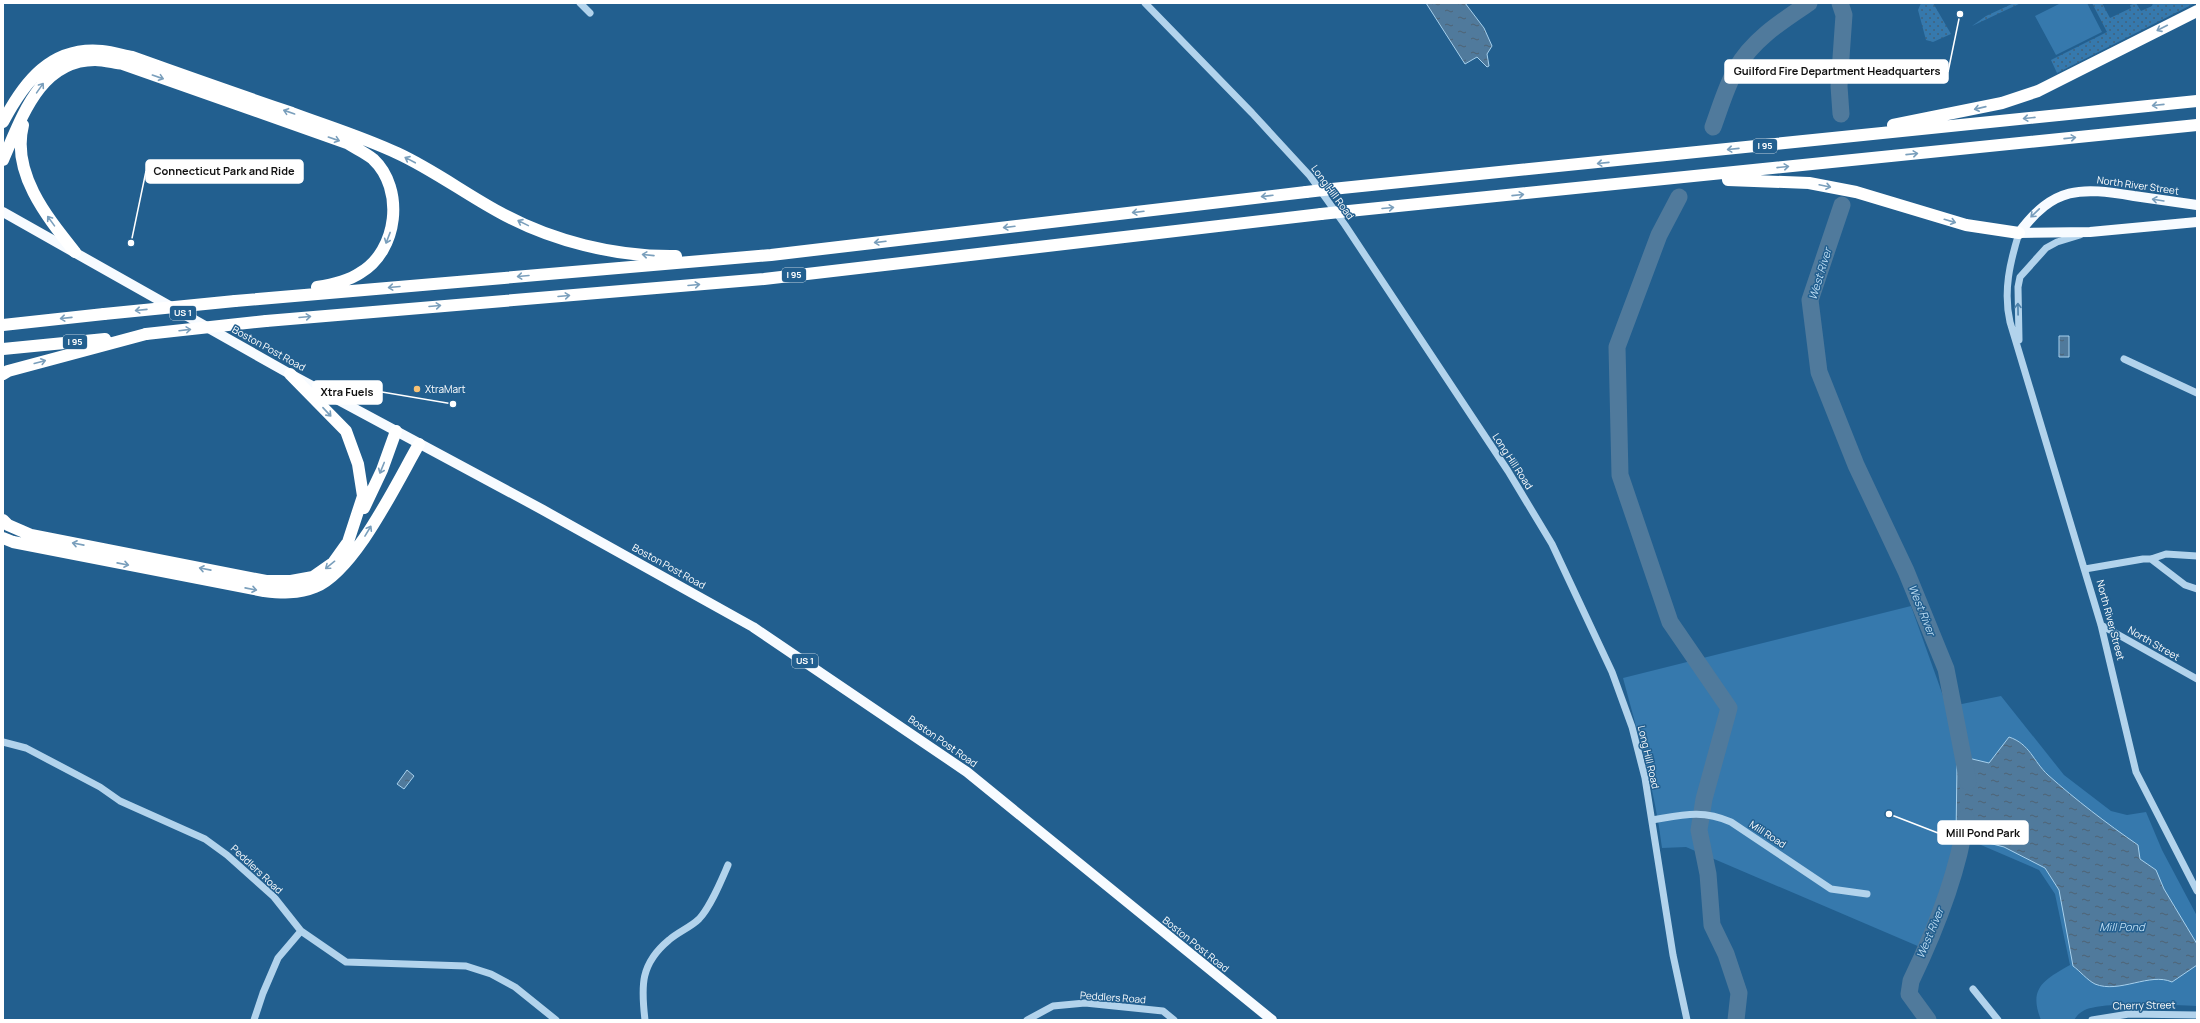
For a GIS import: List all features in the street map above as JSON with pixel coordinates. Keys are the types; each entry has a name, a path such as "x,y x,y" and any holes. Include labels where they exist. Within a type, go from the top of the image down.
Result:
{"highway":[{"path":"1796,142 1951,115 2002,103 2038,91 2197,11"},
{"path":"3,122 17,96 28,82 51,62 74,52 101,51 132,57 358,137 397,153 433,172 499,212 531,227 572,241 617,252 661,256 771,255"},
{"path":"3,160 27,106 45,80 68,66 95,60 123,64 347,143 373,159 387,177 394,200 392,226 382,253 360,273 328,286 235,301"},
{"name":"I 95","path":"3,325 235,301 771,255 1332,189 2197,101"},
{"path":"27,106 21,132 21,153 28,179 40,205 75,252"},
{"name":"I 95","path":"3,349 266,321 764,279 1321,214 2197,125"},
{"path":"1633,182 1741,180 1810,183 1856,192 1966,225 2019,233"},
{"path":"3,374 8,371 146,334"},
{"path":"290,374 346,432 358,464 363,496 348,542"},
{"path":"3,520 8,525 31,535 266,582 292,581 313,577 333,563 348,542 382,470 396,431"},
{"path":"3,538 13,542 264,592 291,593 315,587 335,575 353,556 419,444"}],"main road":[{"name":"North River Street","path":"2019,233 2037,210 2047,203 2079,191 2105,191 2197,205"},
{"name":"Boston Post Road","path":"3,212 290,374 543,510 753,627 967,772 1272,1020"},
{"name":"North River Street","path":"2019,233 2090,232 2197,222"}],"street":[{"path":"580,3 590,13"},
{"name":"Long Hill Road","path":"1145,3 1252,113 1310,176 1345,225 1521,492 1565,570 1619,688 1637,746 1652,820 1686,1020"},
{"name":"North River Street","path":"2019,348 2018,287 2022,272 2042,251 2053,244 2090,232"},
{"name":"North River Street","path":"2019,233 2011,260 2006,297 2008,314 2101,625 2136,772 2197,891"},
{"path":"2124,359 2197,394"},
{"path":"2085,569 2151,559 2166,554 2197,556"},
{"path":"2151,559 2185,585 2197,588"},
{"name":"North Street","path":"2101,625 2197,679"},
{"name":"Peddlers Road","path":"3,742 26,748 100,786 120,801 205,839 227,855 274,897 301,931 346,962 466,966 491,974 515,987 556,1020"},
{"name":"Mill Road","path":"1652,820 1695,813 1706,814 1732,822 1831,889 1867,894"},
{"path":"645,1020 642,992 648,963 668,940 699,919 720,885 728,865"},
{"path":"254,1020 263,993 278,958 301,931"},
{"path":"1973,989 1998,1020"},
{"name":"Peddlers Road","path":"1027,1020 1053,1006 1085,1003 1163,1011 1174,1020"},
{"name":"Cherry Street","path":"2092,1020 2129,1014 2197,1014"}],"shaded area":[{"path":"1921,3 1933,3 1951,34 1933,42 1926,40 1918,10"},
{"path":"2014,3 2021,3 1972,26 1986,16"},
{"path":"2061,3 2087,3 2102,32 2056,55 2035,16"},
{"path":"2092,3 2102,3 2110,18 2131,8 2130,5 2136,3 2141,11 2152,6 2153,3 2195,3 2057,73 2051,60 2107,32"},
{"path":"1911,606 1947,707 2001,696 2064,775 2111,811 2127,815 2146,812 2162,850 2197,916 2197,1006 2138,1004 2105,1006 2083,1011 2074,1020 2041,1020 2037,1009 2036,1000 2041,986 2053,975 2070,965 2055,894 2039,870 1974,842 1963,846 1956,877 1927,950 1686,847 1662,848 1651,783 1623,678"}],"water":[{"path":"1426,3 1465,3 1484,28 1492,46 1487,54 1489,66 1487,67 1477,57 1465,64"},
{"path":"2059,336 2069,336 2069,357 2059,357"},
{"name":"Mill Pond","path":"2009,737 2027,748 2043,770 2069,793 2138,845 2140,859 2156,870 2164,889 2197,944 2197,965 2172,982 2154,980 2114,986 2095,984 2073,966 2059,890 2045,868 2004,847 1977,840 1969,843 1956,838 1957,762 1968,758 1989,763"},
{"path":"407,770 414,776 404,789 397,784"}],"waterway":[{"path":"1713,127 1729,83 1736,69 1750,49 1768,32 1809,3"},
{"path":"1840,3 1844,15 1839,86 1841,114"},
{"path":"1679,197 1659,235 1617,347 1620,475 1670,622 1729,708 1704,799 1699,830 1708,874 1712,925 1726,954 1739,993 1736,1020"},
{"name":"West River","path":"1842,205 1810,300 1819,372 1856,465 1906,571 1946,669 1968,782"},
{"name":"West River","path":"1928,1020 1909,994 1911,981 1929,942 1944,902 1957,860 1966,818"}],"place":[{"name":"Guilford Fire Department Headquarters","path":"1960,14"},
{"name":"Connecticut Park and Ride","path":"131,243"},
{"name":"XtraMart","path":"417,389"},
{"name":"Xtra Fuels","path":"453,404"},
{"name":"Mill Pond Park","path":"1889,814"}]}
